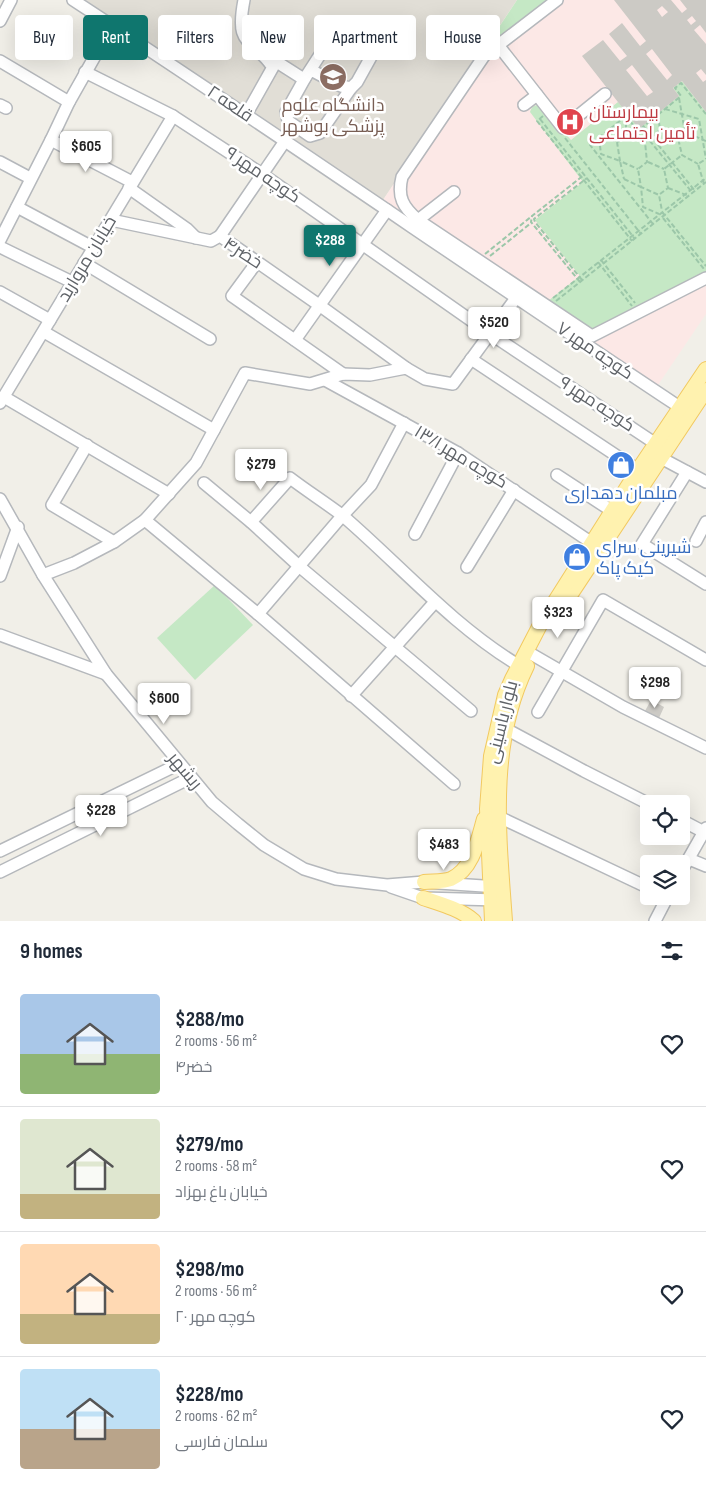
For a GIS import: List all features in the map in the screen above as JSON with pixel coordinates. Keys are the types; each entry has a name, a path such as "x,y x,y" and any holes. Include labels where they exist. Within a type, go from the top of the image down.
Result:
{"main road":[{"name":"بلوار یاسینی","path":"504,921 497,894 491,756 506,695 518,665 540,625 638,470 706,369"},
{"name":"بلوار یاسینی","path":"493,813 506,729 519,687 533,655 547,630 706,390"},
{"path":"424,882 449,879 461,872 469,862 493,813"},
{"name":"بلوار یاسینی","path":"492,921 497,894"},
{"path":"423,898 454,909 467,915 474,921"}],"street":[{"path":"0,21 12,0"},
{"name":"قلعه ۲","path":"73,0 96,15"},
{"path":"244,0 240,17 241,31 248,44 270,62 273,67 246,115"},
{"path":"500,43 556,0"},
{"path":"336,30 370,50 372,55 357,82 320,133 310,136 288,121 286,112 308,74 336,30"},
{"path":"500,48 563,128 605,94"},
{"name":"قلعه ۲","path":"148,50 387,210"},
{"path":"0,240 51,140 68,102 92,60"},
{"path":"481,60 402,177 400,195 403,205 418,220 592,336 706,278"},
{"path":"0,61 68,102"},
{"path":"270,62 276,62 302,78 308,74"},
{"name":"کوچه مهر ۹","path":"85,72 174,116 262,174 489,333 656,444"},
{"path":"308,74 351,88"},
{"path":"524,106 537,95"},
{"name":"خیابان مروارید","path":"2,400 111,220 130,185 174,116"},
{"path":"51,140 130,185 196,238"},
{"path":"220,236 286,141"},
{"path":"0,162 30,178"},
{"path":"418,220 454,192"},
{"path":"17,207 94,248"},
{"path":"294,340 387,210"},
{"name":"کوچه مهر ۷","path":"387,210 680,408"},
{"name":"خضر۴","path":"111,220 211,241 220,236 406,368 425,379 453,384 471,359"},
{"path":"0,247 72,282"},
{"path":"257,262 232,296 343,374"},
{"path":"84,263 210,339"},
{"path":"1,295 50,320"},
{"path":"516,298 471,359 638,470"},
{"path":"44,332 214,430"},
{"path":"44,575 74,563 114,542 145,520 196,463 245,373 310,384 343,374 370,375 406,368"},
{"name":"کوچه مهر ۱۳/۱","path":"325,380 458,453 592,543"},
{"path":"2,400 87,445 169,494"},
{"path":"258,614 371,485 404,423"},
{"path":"87,445 52,505 114,542"},
{"path":"414,534 458,453"},
{"path":"661,458 706,482"},
{"path":"687,472 642,544 706,584"},
{"path":"557,475 612,511"},
{"path":"251,522 290,478 342,516 436,602 490,648 518,665"},
{"path":"204,483 251,522 300,567 471,711"},
{"path":"467,567 514,490"},
{"name":"ریشهر","path":"0,499 18,527 44,575 106,674 190,778 212,802 264,845 304,869 336,878 386,885 423,898 497,894"},
{"path":"145,520 258,614 454,784"},
{"path":"696,541 706,522"},
{"path":"0,576 18,527"},
{"path":"538,712 603,600 706,660"},
{"path":"352,696 436,602"},
{"path":"0,635 106,674"},
{"path":"533,655 623,706 706,748"},
{"path":"506,729 584,772 640,800"},
{"path":"0,850 179,764"},
{"path":"0,872 190,778"},
{"path":"493,813 640,884"},
{"path":"690,824 705,830 690,856"},
{"path":"38,832 47,850"},
{"path":"690,860 706,866"},
{"name":"ریشهر","path":"386,885 424,882 497,894"},
{"path":"655,921 663,905"}],"path":[{"path":"706,114 681,83 675,88 681,96 679,98 685,132 706,140"},
{"path":"640,129 679,98"},
{"path":"664,109 699,119 706,159 698,164"},
{"path":"658,114 660,130"},
{"path":"626,116 638,131 640,129 692,189"},
{"path":"626,116 626,135"},
{"path":"626,116 590,145 653,224"},
{"path":"632,241 538,120 635,239"},
{"path":"643,126 694,192"},
{"path":"645,142 660,130"},
{"path":"547,306 578,278 650,221 662,215 705,183 702,180 698,164 682,155 678,138 660,130"},
{"path":"617,142 626,135"},
{"path":"626,135 645,142"},
{"path":"603,136 617,142"},
{"path":"565,137 641,234"},
{"path":"599,138 602,154"},
{"path":"617,142 624,179"},
{"path":"645,142 647,162"},
{"path":"602,154 638,169"},
{"path":"664,169 682,155"},
{"path":"638,169 647,162"},
{"path":"647,162 664,169"},
{"path":"638,169 643,207"},
{"path":"664,169 668,188"},
{"path":"480,261 532,216 584,175"},
{"path":"480,261 587,178"},
{"path":"547,306 635,239 684,194 706,178"},
{"path":"620,183 624,179"},
{"path":"624,179 659,195"},
{"path":"668,188 689,196"},
{"path":"659,195 668,188"},
{"path":"659,195 662,215 706,271"},
{"path":"643,207 662,215 706,266"},
{"path":"531,222 532,216"},
{"path":"529,219 581,281"},
{"path":"534,220 578,278"},
{"path":"599,261 639,312"}],"shaded area":[{"name":"دانشگاه علوم پزشکی بوشهر","path":"80,0 517,0 500,25 500,15 426,15 426,60 477,60 383,200 176,60 232,60 232,15 158,15 158,48 148,41 148,15 106,15"},
{"name":"بیمارستان تأمین اجتماعی","path":"517,0 706,0 706,314 658,385 383,200 477,60 500,60 500,25"}],"green space":[{"path":"517,0 548,0 500,38 500,26"},
{"path":"682,81 706,112 706,273 593,330 589,330 548,301 580,276 535,220 583,182 530,112 534,106 540,105 571,140 618,102 639,128 679,96 673,88"},
{"path":"215,585 253,625 195,680 157,638"}],"building":[{"path":"614,0 671,0 682,13 687,9 680,0 706,0 706,33 700,25 694,30 706,44 706,75 701,69 696,73 703,82 706,80 706,112 682,81 673,88 679,96 639,129 582,56 603,40 620,61 627,56 609,34 622,23 640,46 646,41","holes":["662,6 668,12 662,17 657,10","692,16 696,21 691,25 687,20","652,49 672,75 667,80 646,54","632,65 653,92 647,96 626,70"]},
{"path":"651,700 664,707 659,718 645,711"}],"place":[{"name":"دانشگاه علوم پزشکی بوشهر","path":"333,77"},
{"name":"بیمارستان تأمین اجتماعی","path":"570,122"},
{"name":"مبلمان دهداری","path":"621,465"},
{"name":"شیرینی سرای کیک پاک","path":"577,557"}]}
